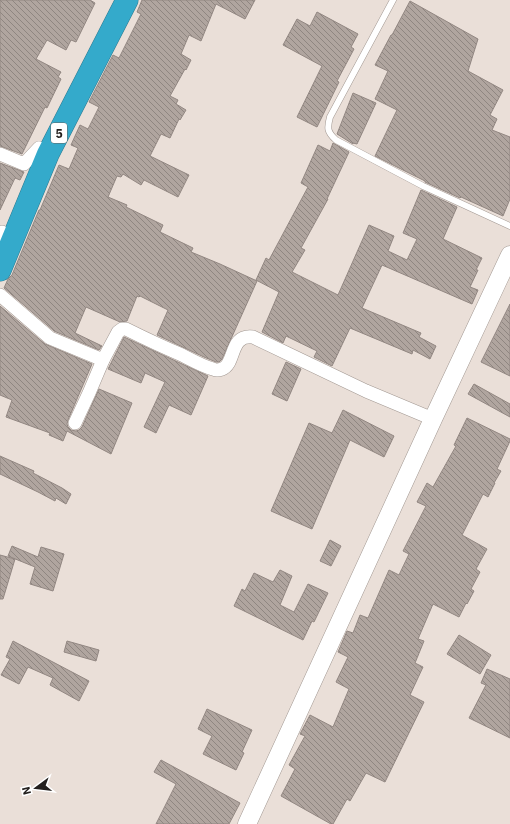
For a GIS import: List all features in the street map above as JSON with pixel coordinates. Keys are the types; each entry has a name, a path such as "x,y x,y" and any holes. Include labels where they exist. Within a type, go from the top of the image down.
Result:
{"highway":[{"name":"5","path":"0,270 4,236 111,0"},
{"name":"5","path":"43,151 127,0"}],"street":[{"path":"0,154 24,164 43,151"},
{"path":"247,824 510,255"},
{"path":"0,295 50,338 103,360"},
{"path":"75,423 103,360 118,332 126,329 214,370 224,369 238,342 242,338 247,336 252,337 366,391 433,419"}],"lane":[{"path":"392,0 330,117 328,130 331,136 423,186 510,226"}],"building":[{"path":"0,0 90,0 95,3 76,42 71,40 66,50 47,40 36,59 61,72 58,77 61,79 47,108 45,107 22,154 0,146"},
{"path":"142,0 255,0 245,19 216,4 201,41 189,35 181,54 191,60 170,96 178,100 176,104 186,110 180,120 179,119 170,138 161,134 150,156 189,175 178,197 144,180 141,185 123,174 121,177 117,176 108,197 127,205 126,207 163,225 160,232 193,248 191,252 257,281 222,359 219,362 204,357 157,335 168,310 140,296 137,296 127,321 120,322 86,307 75,333 102,346 99,350 54,331 4,288 8,279 12,275 59,165 69,169 78,148 71,145 80,125 88,129 99,107 89,102 113,55 119,58 141,14 137,12"},
{"path":"410,1 478,39 468,71 503,90 490,115 497,119 492,130 510,137 510,199 503,216 425,182 375,156 397,110 375,99 388,71 375,65"},
{"path":"317,12 358,34 351,47 354,49 337,81 339,82 317,127 297,117 322,66 283,45 297,19 310,26"},
{"path":"353,93 376,103 357,144 353,144 337,134"},
{"path":"333,143 349,152 328,199 301,248 305,250 292,272 338,295 369,225 394,236 388,251 407,260 417,239 403,233 421,190 457,207 443,239 482,258 470,287 478,290 472,304 382,265 362,308 421,333 419,337 436,346 430,359 413,350 412,354 350,328 332,366 314,357 317,351 286,336 283,343 262,332 279,292 256,280 266,258 269,260 308,187 301,183 318,145 330,151"},
{"path":"0,163 24,172 20,180 15,178 0,210"},
{"path":"510,304 510,376 481,362"},
{"path":"0,306 45,344 92,364 68,420 67,424 71,430 76,431 82,427 99,389 132,403 111,454 67,431 63,441 49,435 50,433 6,417 12,400 0,395"},
{"path":"124,337 208,376 191,415 169,405 156,433 144,427 165,382 145,373 141,383 108,369"},
{"path":"286,362 301,369 287,401 272,394"},
{"path":"474,384 510,404 510,417 468,394"},
{"path":"343,410 394,436 384,457 350,440 312,529 271,511 309,423 332,433"},
{"path":"467,418 510,439 497,469 501,471 488,497 483,494 462,535 487,549 476,569 480,572 471,589 474,591 459,617 433,604 418,639 424,641 415,663 423,667 410,695 424,702 385,782 366,773 350,801 347,799 333,824 331,824 281,796 295,769 289,765 305,736 300,734 310,715 333,727 349,689 336,682 348,657 338,652 347,631 353,633 360,615 368,618 389,570 399,575 409,554 403,551 426,506 417,502 427,483 433,487 456,446 454,445"},
{"path":"0,456 34,471 33,473 71,494 66,504 56,498 55,501 0,474"},
{"path":"330,540 341,546 331,566 320,561"},
{"path":"12,546 38,557 41,547 64,554 53,591 30,584 35,567 8,556"},
{"path":"0,555 15,559 3,599 0,599"},
{"path":"280,570 292,576 280,605 294,612 308,584 328,593 314,622 312,621 303,640 234,606 242,589 245,591 254,573 273,582"},
{"path":"459,635 491,655 480,674 447,654"},
{"path":"13,641 89,681 79,701 50,685 53,678 28,667 19,684 1,675 10,659 6,657"},
{"path":"67,641 99,650 96,661 64,652"},
{"path":"487,669 510,679 510,738 469,718 486,685 481,683"},
{"path":"207,709 252,730 236,770 203,754 212,736 198,729"},
{"path":"161,760 240,803 229,824 156,824 176,784 154,772"}]}
